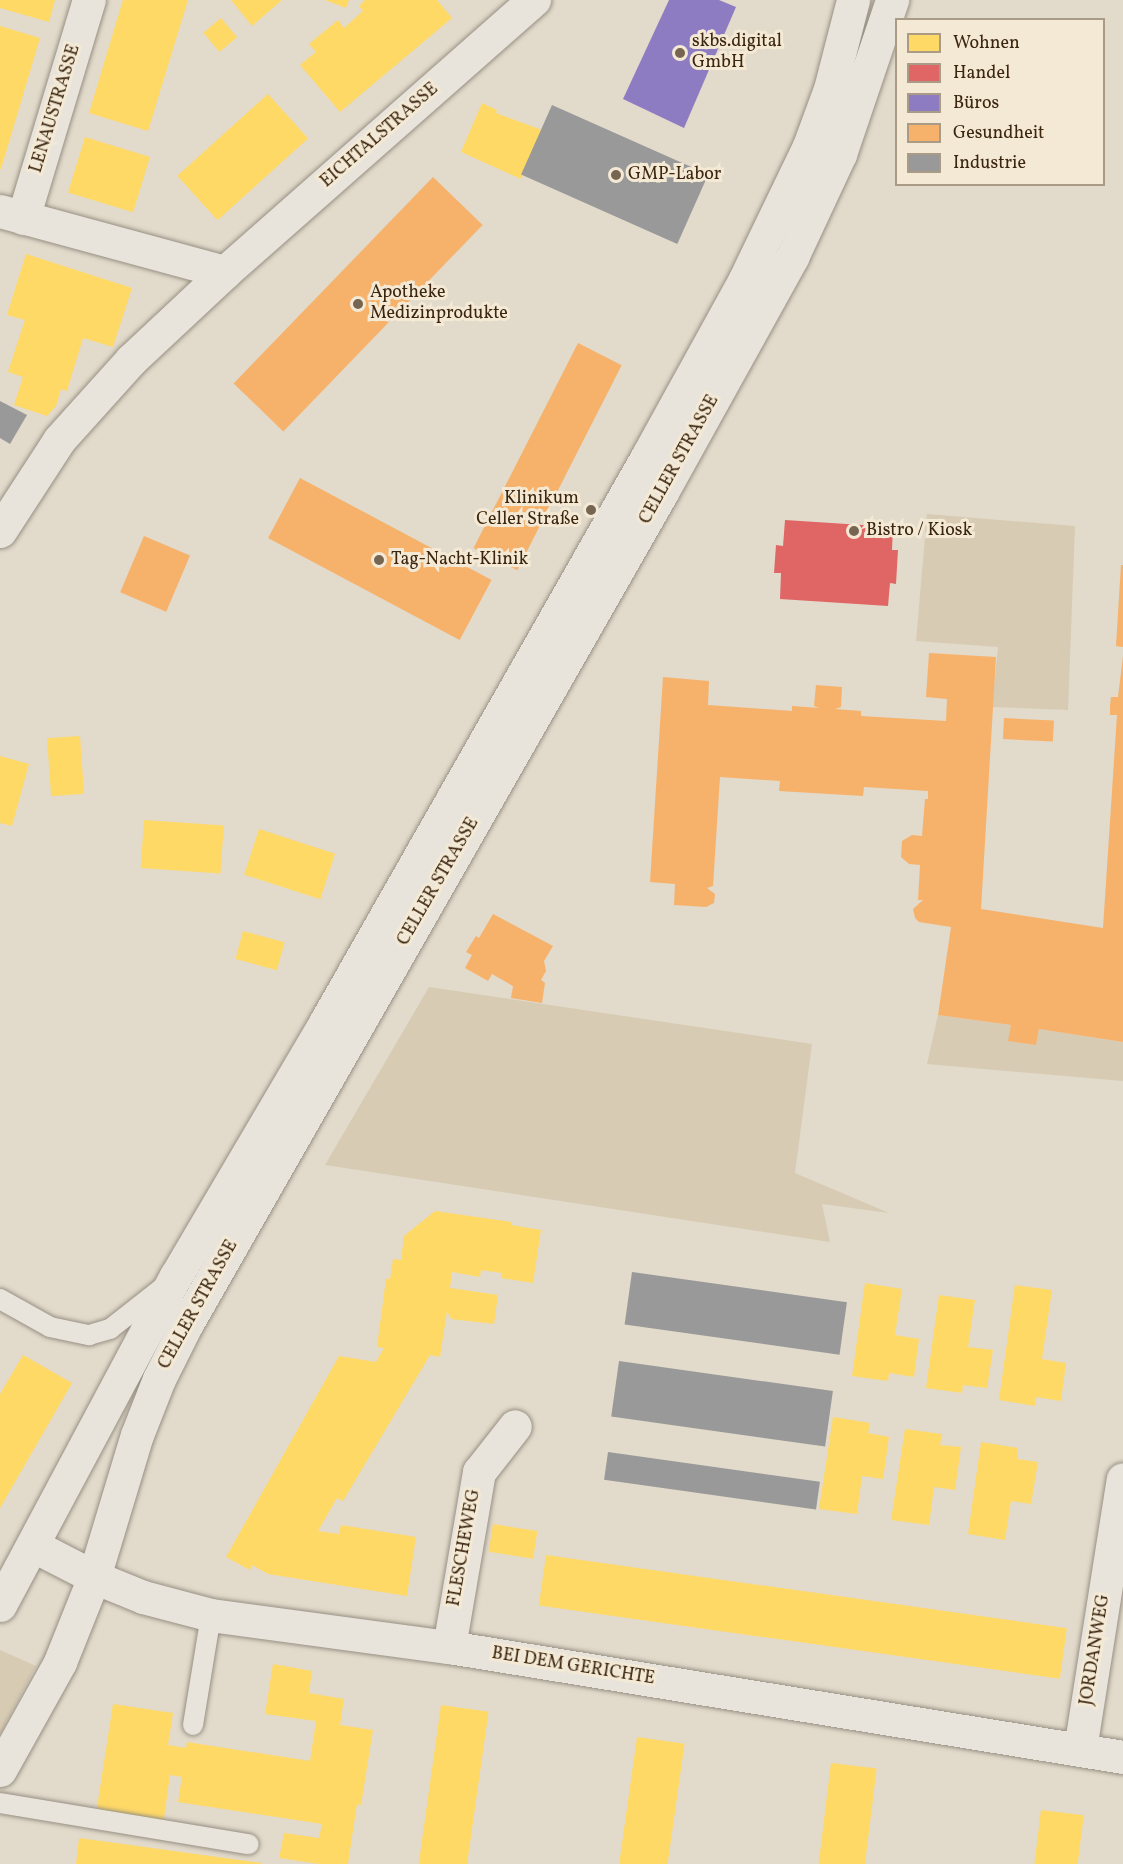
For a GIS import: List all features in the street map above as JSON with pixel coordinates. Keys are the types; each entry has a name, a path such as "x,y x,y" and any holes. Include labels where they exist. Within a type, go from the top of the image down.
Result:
{"main road":[{"name":"LENAUSTRASSE","path":"12,214 89,0"},
{"name":"EICHTALSTRASSE","path":"0,531 59,440 131,360 225,272 534,0"},
{"name":"CELLER STRASSE","path":"0,1605 34,1546 177,1276 409,875 648,455 749,271 779,213 820,118 853,0"},
{"name":"CELLER STRASSE","path":"0,1770 60,1662 94,1577 137,1435 184,1327 662,492 786,267 840,154 892,0"},
{"path":"12,214 225,272"},
{"name":"FLESCHEWEG","path":"449,1647 479,1472 515,1426"},
{"name":"JORDANWEG","path":"1080,1749 1123,1479"},
{"name":"BEI DEM GERICHTE","path":"34,1546 94,1577 143,1597 211,1615 449,1647 1123,1757"}],"lane":[{"path":"0,1299 50,1327 89,1335 110,1329 137,1311 177,1276"},
{"path":"193,1725 211,1615"},
{"path":"0,1803 249,1845"}],"shaded area":[{"path":"927,514 1075,526 1068,710 992,707 998,647 916,641"},
{"path":"429,987 812,1044 795,1173 889,1213 822,1204 830,1242 325,1165"},
{"path":"938,1015 1011,1025 1009,1041 1036,1045 1039,1029 1123,1042 1123,1081 927,1064"},
{"path":"0,1650 36,1666 0,1734"}],"building: Wohnen":[{"path":"0,0 55,0 49,22 0,8"},
{"path":"123,0 188,0 148,131 89,113"},
{"path":"231,0 282,0 252,26"},
{"path":"325,0 349,0 346,8"},
{"path":"365,0 437,0 452,18 340,112 300,65 316,52 309,44 338,20 344,28 363,11 359,6"},
{"path":"221,18 237,37 219,52 203,33"},
{"path":"0,26 40,38 1,169 0,169"},
{"path":"268,94 308,139 217,220 177,176"},
{"path":"482,103 497,110 496,113 542,130 521,179 461,152"},
{"path":"85,137 150,157 133,212 68,192"},
{"path":"26,254 132,288 113,347 83,338 67,391 61,389 56,406 47,416 14,405 23,377 8,372 25,320 7,315"},
{"path":"80,736 84,794 51,796 47,738"},
{"path":"0,756 29,764 12,826 0,823"},
{"path":"144,820 224,826 220,873 141,868"},
{"path":"259,829 335,854 320,899 244,875"},
{"path":"243,931 285,942 277,970 235,959"},
{"path":"435,1211 511,1222 511,1225 541,1230 533,1283 501,1278 502,1273 481,1270 480,1277 452,1272 450,1288 498,1295 494,1324 451,1319 447,1311 440,1357 430,1355 343,1501 337,1498 318,1531 339,1534 341,1525 416,1537 407,1596 268,1574 252,1565 250,1570 226,1557 339,1356 376,1362 384,1348 377,1347 386,1279 390,1279 393,1259 401,1260 404,1236"},
{"path":"865,1283 902,1289 895,1335 919,1339 914,1377 889,1373 888,1381 852,1376"},
{"path":"1015,1285 1052,1290 1042,1359 1066,1363 1061,1401 1036,1397 1035,1406 999,1400"},
{"path":"939,1295 975,1300 968,1347 993,1350 987,1388 963,1385 962,1393 926,1388"},
{"path":"23,1355 72,1383 0,1508 0,1394"},
{"path":"833,1417 870,1423 868,1433 889,1437 883,1479 862,1476 857,1514 819,1509"},
{"path":"905,1429 942,1434 940,1445 961,1447 955,1490 934,1487 929,1525 891,1520"},
{"path":"981,1442 1018,1448 1017,1459 1038,1462 1031,1504 1011,1501 1005,1540 968,1534"},
{"path":"493,1524 537,1531 533,1559 489,1552"},
{"path":"546,1555 1067,1628 1060,1679 539,1606"},
{"path":"273,1664 312,1671 309,1693 344,1699 340,1725 373,1730 361,1805 357,1804 348,1864 319,1864 279,1858 284,1833 319,1838 322,1824 178,1802 182,1777 170,1775 163,1825 96,1814 113,1704 173,1713 168,1745 186,1748 187,1742 310,1761 316,1721 265,1714"},
{"path":"441,1705 489,1712 467,1864 419,1864"},
{"path":"637,1737 685,1744 668,1864 619,1864"},
{"path":"831,1763 877,1769 865,1864 819,1864"},
{"path":"1041,1810 1084,1815 1078,1864 1034,1864"},
{"path":"79,1838 262,1863 262,1864 76,1864"}],"building: Handel":[{"path":"785,520 893,527 892,550 898,550 896,584 890,583 888,606 780,599 781,573 774,573 776,545 783,546"}],"building: Büros":[{"name":"skbs.digital GmbH","path":"669,0 719,0 736,7 684,128 623,99"}],"building: Gesundheit":[{"name":"Apotheke Medizinprodukte","path":"433,177 483,225 283,431 234,383"},
{"path":"578,343 622,365 517,570 474,548"},
{"name":"Tag-Nacht-Klinik","path":"300,478 492,580 460,640 268,538"},
{"path":"144,536 190,556 166,612 120,592"},
{"path":"1121,565 1123,565 1123,647 1116,646"},
{"path":"929,653 996,657 981,909 1103,928 1117,715 1110,715 1110,706 1111,697 1118,697 1123,656 1123,1042 1039,1029 1036,1045 1008,1041 1011,1025 938,1015 951,927 919,922 915,918 913,909 923,900 918,900 920,865 909,864 901,857 902,841 912,835 922,836 925,799 928,799 928,791 864,787 863,796 779,791 780,781 720,777 713,886 707,888 715,894 714,903 706,907 674,905 675,884 650,882 663,677 709,681 708,705 792,711 792,706 819,708 814,706 816,685 842,687 841,707 835,709 861,711 861,716 946,721 947,699 926,697"},
{"path":"1004,718 1054,721 1053,742 1003,739"},
{"path":"493,914 553,946 544,961 546,971 541,980 545,983 542,1003 511,998 513,986 492,974 488,981 465,968 472,955 466,952 476,936 479,938"}],"building: Industrie":[{"name":"GMP-Labor","path":"552,105 708,175 677,244 521,174"},
{"path":"0,401 27,415 10,444 0,438"},
{"path":"632,1272 847,1302 840,1355 625,1324"},
{"path":"619,1361 833,1391 825,1447 611,1416"},
{"path":"608,1452 820,1482 816,1510 604,1480"}],"place":[{"name":"skbs.digital GmbH","path":"680,53"},
{"name":"GMP-Labor","path":"616,175"},
{"name":"Apotheke Medizinprodukte","path":"358,304"},
{"name":"Klinikum Celler Straße","path":"591,510"},
{"name":"Bistro / Kiosk","path":"854,531"},
{"name":"Tag-Nacht-Klinik","path":"379,560"}]}
